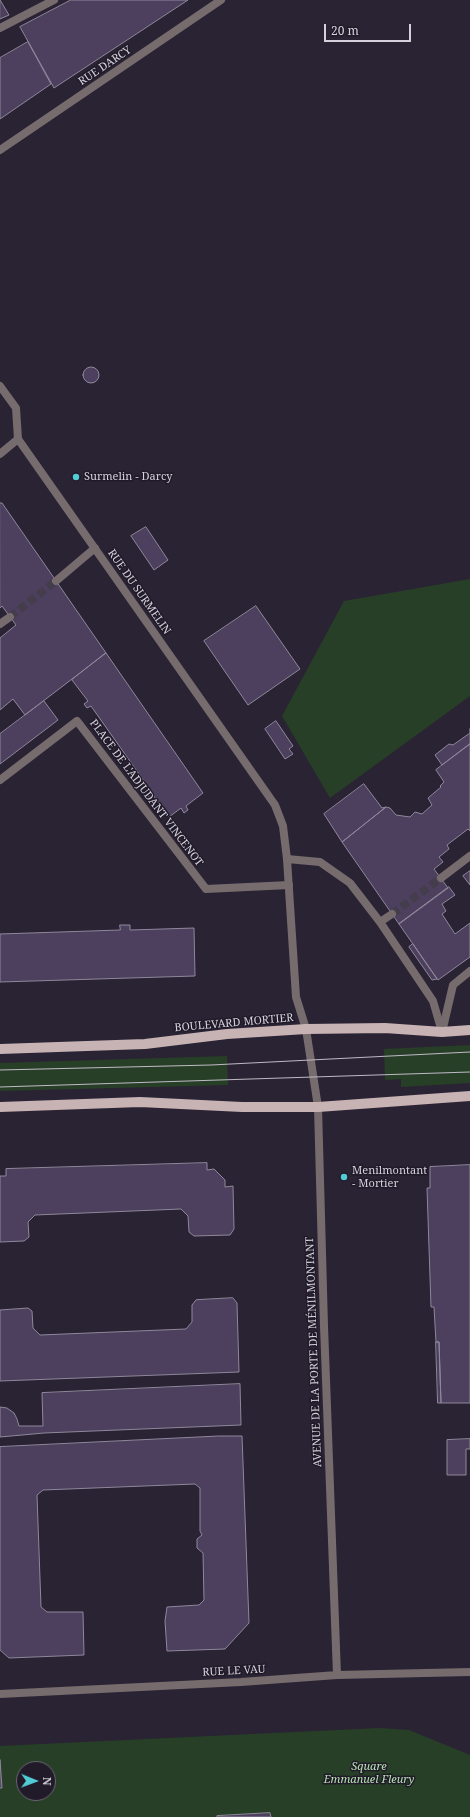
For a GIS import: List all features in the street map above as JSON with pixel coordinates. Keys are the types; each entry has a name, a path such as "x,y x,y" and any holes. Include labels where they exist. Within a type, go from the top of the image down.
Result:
{"main road":[{"name":"BOULEVARD MORTIER","path":"0,1048 145,1044 227,1034 306,1029 385,1028 442,1032 470,1030"},
{"path":"0,1107 140,1102 242,1108 318,1107 470,1096"}],"street":[{"path":"0,28 54,0"},
{"name":"RUE DARCY","path":"0,150 221,0"},
{"path":"0,386 16,408 18,439 0,454"},
{"name":"RUE DU SURMELIN","path":"18,439 275,805 283,826 287,859"},
{"path":"56,581 95,548"},
{"path":"0,624 10,617"},
{"name":"PLACE DE L'ADJUDANT VINCENOT","path":"0,780 77,721 206,889 289,885"},
{"path":"441,878 470,856"},
{"path":"306,1029 296,996 287,859 320,862 350,883 380,922 433,1002 442,1032"},
{"path":"380,922 392,914"},
{"path":"442,1032 452,985 470,971"},
{"name":"AVENUE DE LA PORTE DE MÉNILMONTANT","path":"306,1029 318,1107 324,1326 337,1676"},
{"name":"RUE LE VAU","path":"0,1694 337,1676 470,1672"}],"green space":[{"path":"470,579 470,696 330,798 282,716 344,601"},
{"path":"470,1045 470,1083 401,1087 401,1079 385,1080 384,1049"},
{"path":"227,1056 228,1085 0,1091 0,1063"},
{"name":"Square Emmanuel Fleury","path":"379,1728 409,1730 470,1755 470,1817 0,1817 0,1746"}],"building":[{"path":"0,0 9,15 0,19"},
{"path":"71,0 188,0 54,88 20,27"},
{"path":"28,42 51,84 0,119 0,58"},
{"path":"91,367 98,372 99,375 94,382 91,383 84,378 83,375 88,368"},
{"path":"0,503 2,503 106,653 25,715 13,699 0,710 0,638 16,625 2,606 0,608"},
{"path":"146,527 168,560 154,570 131,536"},
{"path":"256,606 300,669 248,705 204,641"},
{"path":"106,653 203,793 186,806 188,810 184,813 181,808 169,817 153,795 149,797 147,794 151,791 91,706 87,708 84,704 88,701 72,680"},
{"path":"44,701 58,720 0,764 0,734"},
{"path":"276,721 293,746 289,749 293,754 285,759 265,729"},
{"path":"470,733 470,744 442,765 435,755 449,744 453,745"},
{"path":"470,744 470,831 468,829 447,845 449,849 439,857 443,862 434,869 448,888 399,924 342,842 386,807 390,808 396,815 410,817 415,812 422,814 432,805 428,798 441,787 440,786 444,782 436,770"},
{"path":"364,784 382,808 386,807 342,842 324,814"},
{"path":"470,871 470,885 463,876"},
{"path":"449,887 455,895 442,904 446,911 442,914 455,934 470,923 470,957 438,980 399,924"},
{"path":"120,925 130,925 130,930 194,928 195,976 0,982 0,934 120,930"},
{"path":"413,944 437,979 432,980 409,947"},
{"path":"207,1163 207,1170 214,1169 225,1180 225,1187 233,1186 234,1229 230,1235 194,1236 189,1232 188,1216 181,1209 35,1215 28,1222 29,1237 24,1241 0,1242 0,1176 6,1176 6,1169"},
{"path":"470,1165 470,1403 441,1403 439,1342 436,1342 434,1307 431,1307 427,1188 430,1188 430,1167"},
{"path":"233,1298 237,1303 239,1372 0,1381 0,1310 28,1308 32,1311 33,1328 40,1335 186,1329 192,1322 192,1305 196,1300"},
{"path":"436,1342 439,1342 441,1403 438,1403"},
{"path":"240,1384 241,1425 44,1433 0,1437 0,1407 7,1408 14,1413 19,1426 43,1426 42,1393"},
{"path":"242,1436 249,1623 225,1649 167,1651 165,1621 167,1607 199,1605 204,1600 203,1553 197,1548 197,1539 202,1535 200,1531 200,1488 195,1484 43,1490 37,1495 41,1607 47,1612 83,1612 84,1655 9,1658 0,1650 0,1447"},
{"path":"470,1439 470,1449 466,1449 466,1475 447,1475 447,1440"},
{"path":"0,1760 2,1788 0,1788"},
{"path":"270,1813 271,1817 217,1817 217,1816"}],"tunnel":[{"path":"10,617 56,581"},
{"path":"392,914 441,878"}],"tram line":[{"path":"0,1070 211,1065 470,1052"},
{"path":"0,1087 470,1072"}],"place":[{"name":"Surmelin - Darcy","path":"76,477"},
{"name":"Menilmontant - Mortier","path":"344,1177"}]}
